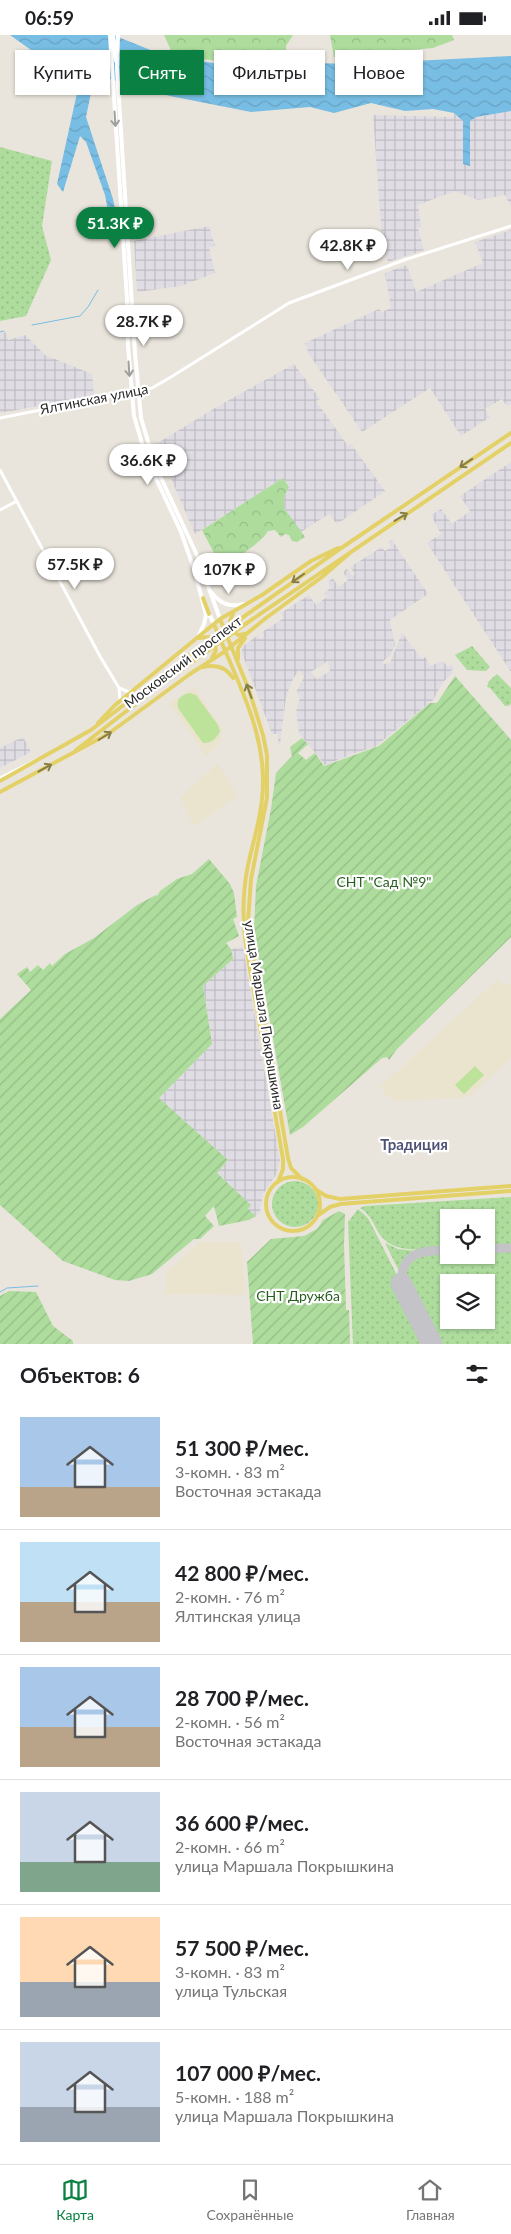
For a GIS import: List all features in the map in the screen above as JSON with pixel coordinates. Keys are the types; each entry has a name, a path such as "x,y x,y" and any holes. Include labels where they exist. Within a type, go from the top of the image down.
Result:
{"main road":[{"path":"112,35 117,69"},
{"name":"улица Маршала Покрышкина","path":"112,35 117,152 134,416 141,443 184,542 203,598 256,730 262,761 261,807 246,879 243,922 284,1159 283,1169 278,1182"},
{"path":"117,69 118,35"},
{"name":"улица Маршала Покрышкина","path":"117,69 138,391 143,427 151,454 193,545 240,668 263,735 268,772 265,814 249,888 249,936 288,1158 292,1170 302,1179"},
{"name":"Ялтинская улица","path":"131,391 138,391"},
{"path":"509,435 507,441 511,443"},
{"name":"Московский проспект","path":"0,781 93,728 205,644 353,540 509,435"},
{"name":"Московский проспект","path":"76,750 209,649 360,544 511,443"},
{"path":"93,728 135,689 220,619 250,602 311,561 353,540"},
{"path":"0,792 108,734 231,647 322,577 360,544"},
{"path":"208,588 218,600 227,605 237,606 250,602"},
{"path":"197,638 205,621 203,598"},
{"path":"236,609 230,620 233,631 240,635 249,632"},
{"path":"240,668 238,648 249,632"},
{"path":"197,638 209,637 214,644 216,653 207,663"},
{"path":"196,670 213,665 221,667 230,673 240,690"},
{"path":"511,1186 336,1199 326,1196 302,1179 289,1178 278,1182 269,1192 266,1202 267,1212 274,1223 283,1229 296,1231 308,1226 317,1216 330,1207 340,1204 511,1191"},
{"path":"315,1189 320,1201 317,1216"}],"street":[{"name":"Ялтинская улица","path":"138,391 152,388 171,377 288,303 397,263 511,226"},
{"name":"Ялтинская улица","path":"0,418 131,391"},
{"path":"0,470 119,688 120,702"},
{"path":"0,510 17,501"},
{"path":"119,688 129,692 135,689"},
{"path":"0,777 27,763 39,760"}],"shaded area":[{"path":"511,111 511,207 505,195 478,200 455,191 418,205 421,227 418,228 424,250 388,262 382,240 373,115 453,117 454,113 476,117"},
{"path":"209,226 215,246 209,247 215,273 181,286 137,292 134,241"},
{"path":"511,230 511,404 507,406 502,399 485,409 490,417 461,436 430,388 362,432 309,354 305,343 379,309 382,312 391,308 385,273 407,265 416,292 483,263 475,242"},
{"path":"6,332 8,340 25,335 45,355 92,374 94,396 0,413 0,334"},
{"path":"294,364 320,399 316,401 348,446 351,444 385,491 337,524 329,514 301,532 284,508 284,497 289,487 283,478 195,534 156,444 220,405"},
{"path":"511,462 511,672 427,543 441,534 431,515 441,509 452,524 470,511 460,496"},
{"path":"392,540 428,594 390,620 395,645 390,656 382,662 383,664 390,663 402,633 421,658 425,657 430,666 443,661 448,667 452,664 454,668 451,671 453,673 443,682 433,700 375,747 325,765 299,733 296,712 300,698 296,692 304,677 301,672 299,670 292,681 286,697 280,744 278,744 278,734 272,734 242,653 242,647 258,635 260,639 262,638 264,636 262,632 284,618 281,613 309,595 316,605 327,597 325,593 330,588 328,582 333,578 338,587 348,580 343,572 347,569 352,576 355,574 350,567 382,547 385,551 391,547 388,542","holes":["328,661 330,671 316,679 311,672"]},
{"path":"194,687 222,729 220,743 206,756 169,703"},
{"path":"23,737 31,752 0,768 0,748"},
{"path":"218,763 238,796 194,826 180,798"},
{"path":"243,947 280,1161 276,1175 263,1194 260,1212 256,1216 248,1209 251,1205 217,1173 228,1160 159,1098 212,1044 203,986 233,959 231,949"},
{"path":"498,979 503,984 511,984 511,1058 469,1097 394,1101 389,1096 385,1096 385,1092 380,1087"},
{"path":"200,1242 241,1242 245,1295 165,1294 167,1272"}],"green space":[{"path":"164,35 293,35 286,46 286,50 214,50 214,61 204,59 204,50 171,50"},
{"path":"330,35 452,35 454,40 433,48 411,50 335,50 334,57"},
{"path":"0,147 52,161 42,226 51,260 26,316 0,321"},
{"path":"283,478 289,487 284,497 284,508 305,537 297,542 292,541 289,535 285,534 281,537 275,530 268,531 256,544 230,564 230,574 225,576 223,562 216,557 202,530"},
{"path":"472,646 490,667 486,671 467,670 455,655"},
{"path":"497,674 511,688 511,704 508,706 505,706 487,687 489,681"},
{"name":"СНТ \"Сад №9\"","path":"455,676 511,740 511,937 397,1049 389,1060 387,1057 382,1058 303,1127 290,1135 254,930 256,886 276,773 292,756 290,747 302,738 308,744 298,753 306,760 315,753 324,766 379,746 430,703 437,703"},
{"path":"190,693 196,695 218,725 220,731 215,738 206,743 203,743 178,708 180,698"},
{"path":"209,859 230,884 234,893 237,917 233,919 239,936 226,943 231,949 233,959 203,986 212,1044 159,1098 228,1160 217,1173 251,1205 248,1209 256,1216 249,1220 219,1226 214,1206 205,1216 214,1226 200,1239 194,1239 152,1274 129,1281 115,1280 63,1261 0,1205 0,1019 31,990 17,974 27,967 30,972 38,965 43,970 50,963 52,966 65,954 94,938 137,905 157,896 160,891 177,879 192,874"},
{"path":"475,1066 484,1075 464,1094 455,1085"},
{"path":"290,1181 300,1181 314,1191 318,1204 314,1217 308,1223 300,1227 290,1227 276,1217 272,1209 272,1199 282,1185"},
{"path":"511,1197 511,1245 495,1246 495,1209 440,1209 440,1249 422,1250 395,1246 381,1236 368,1215 360,1208 365,1206"},
{"path":"358,1209 368,1218 432,1344 353,1344 348,1222"},
{"name":"СНТ Дружба","path":"339,1211 345,1214 346,1310 349,1310 350,1344 253,1344 247,1262 271,1239 304,1236 317,1229 323,1220"},
{"path":"385,1243 398,1249 417,1251 405,1259 400,1273"},
{"path":"511,1250 511,1344 436,1344 404,1280 403,1271 411,1259 440,1253 440,1264 495,1264 495,1251"},
{"path":"9,1291 36,1292 53,1326 73,1341 73,1344 0,1344 0,1296"}],"water":[{"path":"10,35 113,35 150,50 120,50 120,82 110,79 110,50 31,50"},
{"path":"511,56 511,111 476,117 470,121 470,166 463,164 463,121 454,113 433,109 405,111 371,103 334,113 310,107 251,112 166,95 204,95 204,62 214,63 214,95 325,95 325,63 335,64 335,95 423,95 423,61"},
{"path":"77,95 91,95 86,117 113,199 119,230 115,234 112,232 105,195 86,142 80,136 63,192 57,184"}],"waterway":[{"path":"32,325 80,316 98,290"},
{"path":"0,332 4,331"},
{"path":"0,1292 7,1288 38,1286"}],"taxiway":[{"path":"495,1249 511,1248"},
{"path":"401,1283 402,1272 410,1258 423,1252 440,1250"}],"runway":[{"path":"401,1283 432,1344"}],"district":[{"name":"Традиция","path":"414,1145"}]}
